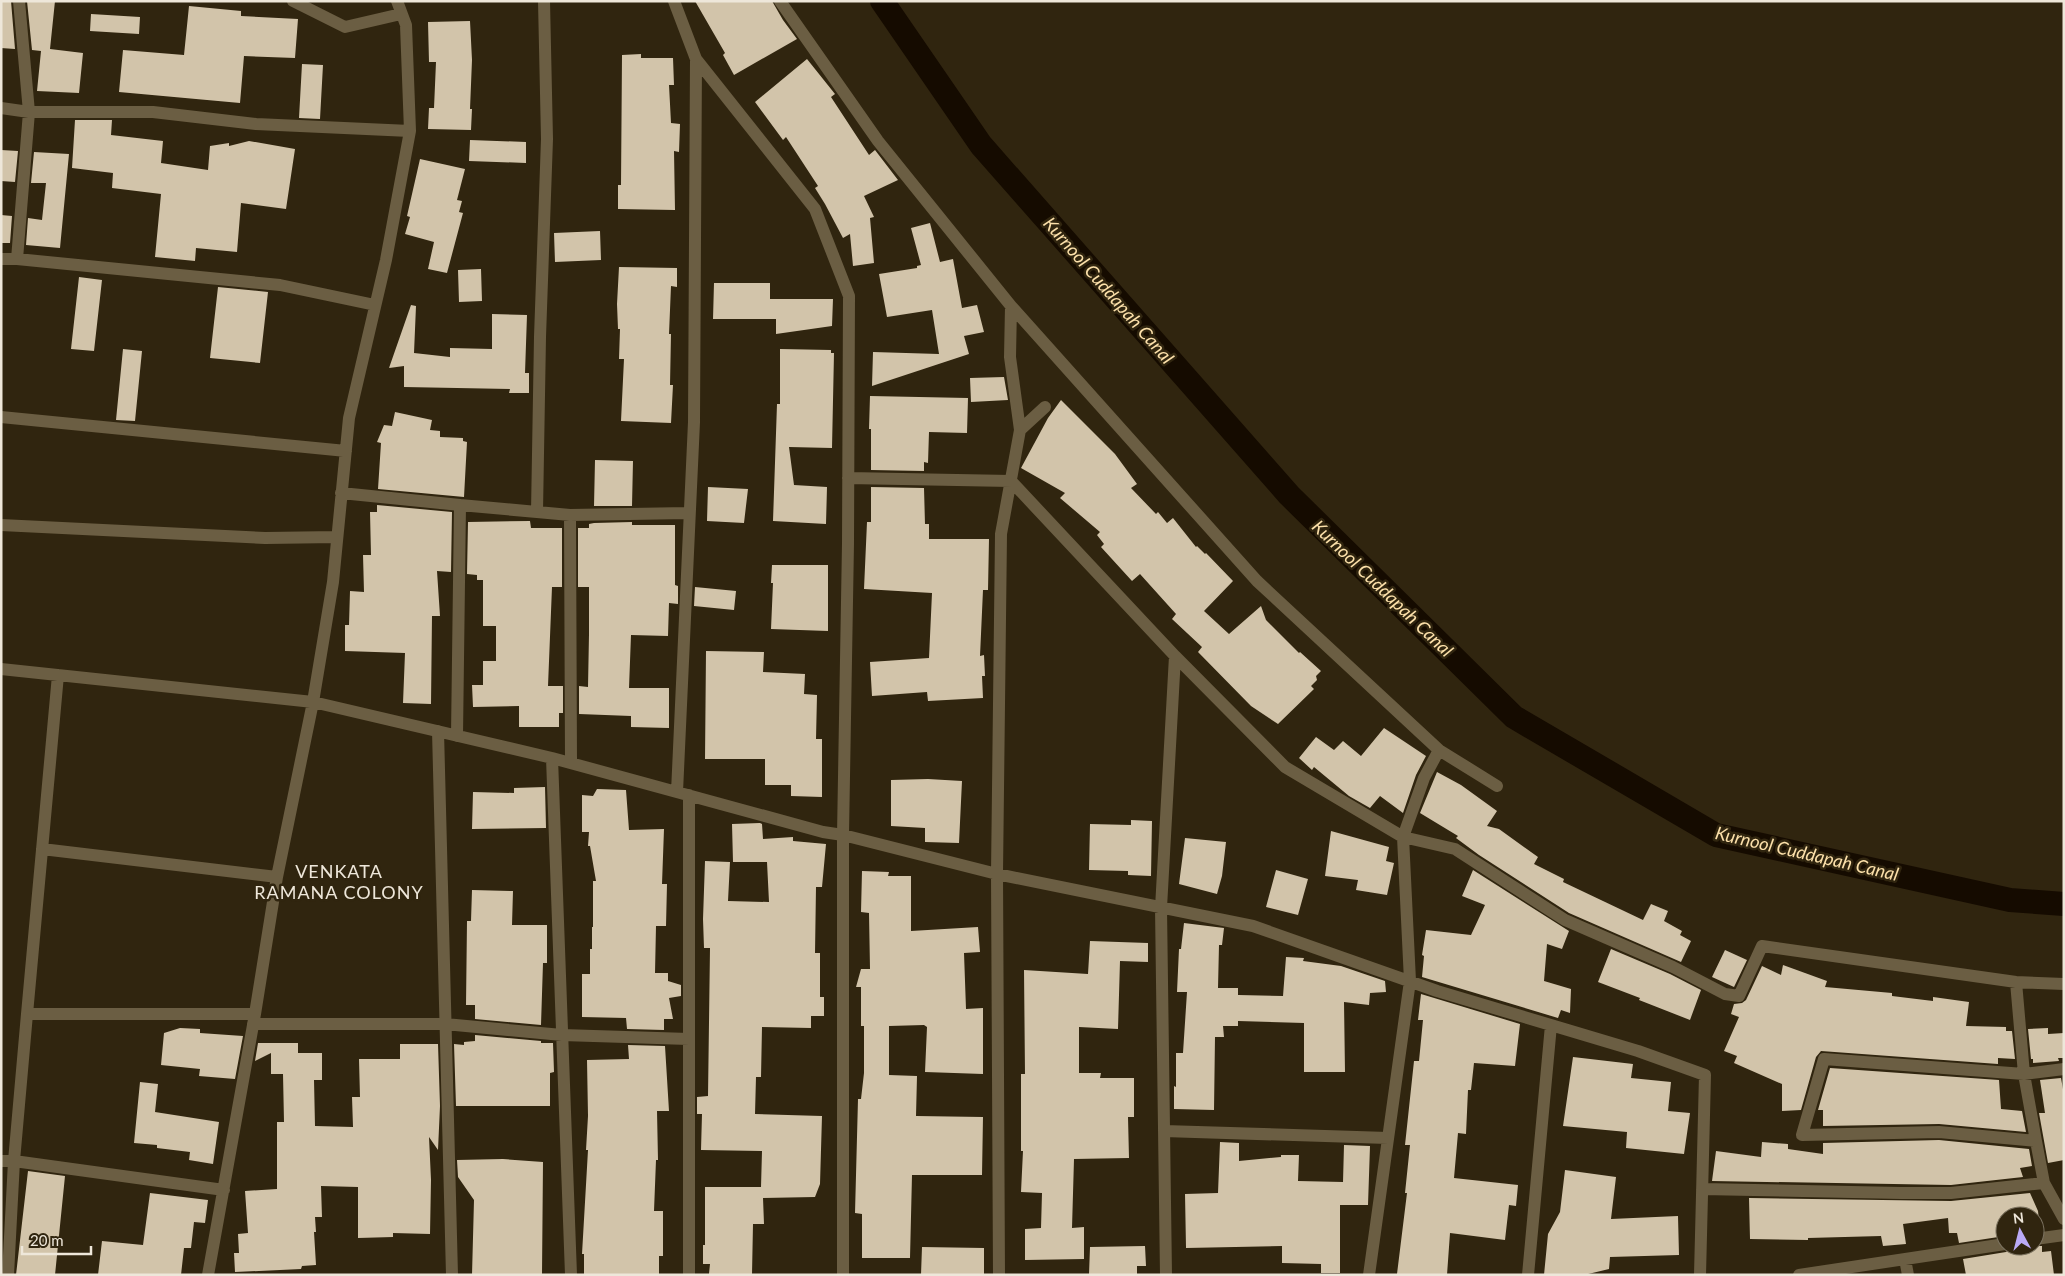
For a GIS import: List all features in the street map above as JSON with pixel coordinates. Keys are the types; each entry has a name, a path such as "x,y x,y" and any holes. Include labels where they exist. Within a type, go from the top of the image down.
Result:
{"street":[{"path":"17,259 29,112 19,1"},
{"path":"208,1275 254,1019 277,877 313,702 333,582 349,418 375,304 410,131 406,25 399,7 345,27 293,1"},
{"path":"537,512 540,337 547,139 544,1"},
{"path":"674,1 696,59 815,209 849,296 843,835 842,1275"},
{"path":"780,1 878,141 1011,306 1258,581 1439,750 1497,786"},
{"path":"689,1275 689,1039 683,793 688,513 694,422 696,59"},
{"path":"1,108 29,112 153,112 256,124 410,131"},
{"path":"1,258 280,284 375,304"},
{"path":"999,1275 998,874 1001,534 1020,430 1010,358 1011,306"},
{"path":"1020,430 1045,407"},
{"path":"1,417 346,451"},
{"path":"848,478 1011,482 1175,656 1285,767 1403,837 1455,849 1565,920 1674,967 1725,994 1739,996 1762,946 2016,982 2064,984"},
{"path":"342,493 570,515 688,513"},
{"path":"457,736 460,505"},
{"path":"570,515 571,763"},
{"path":"1,525 265,538 337,537"},
{"path":"1166,1275 1161,908 1175,656"},
{"path":"1,669 313,702 552,758 823,832 843,835 998,874 1253,926 1410,981 1638,1051 1705,1075 1700,1275"},
{"path":"8,1275 8,1161 27,1014 58,675"},
{"path":"438,732 452,1275"},
{"path":"1369,1275 1410,981 1403,837 1424,778 1439,750"},
{"path":"552,758 572,1275"},
{"path":"42,849 277,877"},
{"path":"2016,982 2024,1074 2044,1183 2064,1220"},
{"path":"27,1014 446,1024 562,1035 689,1039"},
{"path":"1528,1275 1551,1025"},
{"path":"2036,1141 1939,1132 1802,1135 1824,1059 2024,1074 2064,1069"},
{"path":"1164,1131 1388,1138"},
{"path":"8,1161 224,1190"},
{"path":"1702,1189 1951,1193 2044,1183"},
{"path":"2045,1238 2064,1235"},
{"path":"1799,1275 1995,1246"},
{"path":"1905,1259 1908,1275"}],"building":[{"path":"1,1 11,1 15,49 1,48"},
{"path":"27,1 55,1 50,49 83,53 79,93 37,91 41,51 32,50"},
{"path":"695,1 772,1 797,39 734,75 723,55 725,53"},
{"path":"189,6 241,11 241,16 298,19 295,58 244,56 240,103 119,92 123,50 184,55"},
{"path":"91,14 140,17 139,34 90,31"},
{"path":"470,21 472,60 471,130 428,129 429,108 434,108 436,62 429,62 428,22"},
{"path":"641,54 641,58 673,58 674,85 669,85 671,123 680,124 679,152 674,151 675,210 618,209 618,185 621,185 622,55"},
{"path":"807,59 835,94 831,97 869,155 875,150 898,180 864,196 874,217 870,218 874,263 853,266 850,234 843,238 815,188 818,186 786,137 783,140 755,102"},
{"path":"302,64 323,65 320,119 299,118"},
{"path":"75,120 112,120 111,135 163,141 161,163 208,170 210,146 229,143 229,146 249,141 295,149 286,209 241,203 237,252 196,248 195,261 155,257 161,194 112,188 113,173 72,168"},
{"path":"470,140 526,142 526,163 469,161"},
{"path":"1,150 18,151 15,182 1,181"},
{"path":"34,152 69,154 60,248 26,245 28,218 42,220 46,183 31,183"},
{"path":"420,159 465,169 457,200 462,201 459,212 463,213 447,273 428,269 434,242 405,234 410,217 407,216"},
{"path":"1,215 12,216 10,243 1,243"},
{"path":"930,223 940,262 953,259 962,308 977,305 984,332 964,336 969,354 872,386 873,352 939,354 932,310 887,317 879,274 917,268 917,266 921,265 911,228"},
{"path":"600,231 601,260 555,262 554,233"},
{"path":"619,267 677,268 677,287 671,286 669,334 671,334 670,385 673,385 671,423 621,421 624,359 619,359 620,329 618,329 617,304"},
{"path":"481,269 482,301 459,302 458,270"},
{"path":"79,277 102,280 94,351 71,349"},
{"path":"714,283 770,283 770,299 833,299 832,326 776,334 776,319 713,319"},
{"path":"218,287 268,292 260,363 210,358"},
{"path":"411,305 416,306 414,353 450,357 450,348 492,349 492,314 527,315 525,373 529,373 529,393 509,393 510,389 404,387 404,366 389,368"},
{"path":"123,349 142,351 135,421 116,420"},
{"path":"780,349 831,350 831,353 834,353 832,448 789,447 794,485 827,487 826,524 773,521 777,404 780,404"},
{"path":"1004,377 1008,400 971,402 970,378"},
{"path":"870,396 968,398 967,433 929,432 928,463 924,462 924,471 871,470"},
{"path":"1061,400 1115,454 1137,484 1131,488 1156,514 1158,512 1167,523 1173,518 1196,547 1206,553 1233,581 1204,611 1229,634 1261,606 1266,620 1299,653 1321,671 1316,676 1317,680 1311,686 1314,689 1278,724 1251,706 1198,652 1202,647 1172,619 1176,614 1140,574 1132,581 1101,547 1104,544 1097,535 1100,532 1060,498 1065,493 1021,468 1048,418"},
{"path":"395,412 432,420 430,430 440,431 440,437 463,438 463,441 467,442 464,497 378,489 381,443 377,442 384,425 392,426"},
{"path":"595,460 633,461 632,506 594,506"},
{"path":"708,487 748,489 744,523 707,521"},
{"path":"871,487 924,488 925,524 929,524 929,539 989,539 988,590 983,590 980,656 984,655 985,676 982,676 983,698 928,701 927,692 872,696 870,662 929,658 932,593 864,589 867,522 871,522"},
{"path":"377,505 452,512 451,572 437,571 440,616 432,616 431,704 403,703 405,653 345,651 345,625 349,625 350,591 364,592 363,555 371,555 370,512 377,512"},
{"path":"530,521 531,528 562,528 562,587 552,587 548,686 563,686 563,713 559,713 559,727 519,727 519,706 473,707 472,685 483,685 483,661 496,661 496,626 483,626 483,580 477,580 477,575 467,574 468,522"},
{"path":"632,522 632,525 675,525 675,585 678,586 678,604 669,603 668,636 631,635 629,688 669,688 669,728 631,727 631,716 579,714 579,686 588,687 589,587 578,587 578,528 589,528 589,524 594,523"},
{"path":"772,565 828,565 828,631 771,629"},
{"path":"695,587 736,591 734,610 694,606"},
{"path":"706,651 764,652 763,672 805,674 804,694 817,695 816,739 822,739 822,797 791,796 791,785 765,785 765,759 705,759"},
{"path":"1384,728 1426,756 1416,775 1403,813 1380,796 1370,808 1349,796 1314,767 1312,770 1299,758 1316,737 1334,750 1343,741 1361,756"},
{"path":"1437,772 1461,785 1497,811 1487,826 1499,829 1538,857 1534,864 1564,879 1563,882 1643,920 1651,904 1668,911 1664,921 1682,931 1680,935 1691,941 1681,962 1569,913 1479,855 1456,838 1458,836 1420,813"},
{"path":"928,779 962,781 959,843 925,842 925,828 891,826 891,780"},
{"path":"545,787 546,828 472,829 473,792 514,793 514,788"},
{"path":"597,789 626,790 629,830 664,829 662,884 667,884 666,926 656,926 655,973 668,973 668,981 681,985 681,996 669,998 673,1019 664,1019 664,1030 627,1029 626,1018 582,1017 582,974 590,974 593,881 596,881 590,846 588,846 589,832 582,832 582,795 593,796"},
{"path":"1131,820 1152,821 1151,876 1128,875 1128,871 1089,870 1090,824 1131,825"},
{"path":"732,824 762,824 763,839 793,837 793,841 826,844 822,887 816,887 815,953 820,953 820,997 824,997 824,1016 811,1016 811,1028 762,1027 761,1077 756,1077 755,1114 822,1116 820,1184 815,1197 763,1198 764,1224 753,1224 752,1275 709,1274 710,1264 703,1264 703,1245 705,1245 705,1187 761,1187 762,1151 701,1150 702,1114 697,1114 697,1097 708,1096 710,948 704,948 705,861 730,862 728,901 769,902 767,862 733,862"},
{"path":"1331,831 1389,847 1386,861 1394,863 1387,895 1356,890 1358,880 1325,876"},
{"path":"1185,838 1226,842 1222,876 1217,894 1179,884"},
{"path":"1276,870 1308,879 1298,915 1266,907"},
{"path":"1473,870 1569,931 1562,949 1547,944 1544,981 1571,989 1570,1013 1561,1010 1558,1018 1422,977 1424,956 1422,955 1426,930 1471,935 1485,905 1462,896"},
{"path":"862,871 889,872 888,876 911,876 911,931 978,927 980,952 964,953 966,1009 983,1008 983,1074 925,1072 927,1027 924,1025 889,1026 889,1075 917,1076 916,1116 983,1117 982,1175 912,1175 910,1258 862,1258 862,1214 855,1213 858,1099 861,1099 864,1073 864,1026 861,1026 861,987 856,987 861,969 870,969 869,913 861,912"},
{"path":"472,890 513,891 512,925 547,925 547,963 543,963 541,1025 475,1019 475,1005 466,1005 467,921 471,921"},
{"path":"1184,923 1224,928 1222,945 1219,945 1218,988 1238,988 1238,995 1283,996 1286,957 1304,958 1303,961 1341,966 1385,981 1386,992 1370,993 1369,1005 1344,1002 1345,1072 1304,1072 1304,1023 1238,1021 1238,1026 1223,1026 1224,1037 1215,1037 1214,1110 1174,1109 1176,1053 1183,1053 1187,992 1177,992 1179,949 1181,949"},
{"path":"1090,941 1148,943 1148,962 1120,961 1118,1029 1079,1027 1079,1073 1101,1073 1100,1078 1134,1078 1134,1117 1128,1117 1129,1158 1074,1159 1072,1228 1084,1227 1084,1259 1025,1260 1025,1229 1041,1228 1042,1193 1021,1192 1023,1151 1021,1151 1021,1074 1025,1074 1024,970 1088,974"},
{"path":"1611,949 1670,974 1701,990 1690,1020 1598,982"},
{"path":"1725,950 1747,960 1734,987 1712,977"},
{"path":"1783,965 1827,981 1825,987 1892,993 1892,996 1933,1001 1933,997 1969,1002 1966,1026 2006,1027 2006,1031 2012,1031 2015,1059 1998,1058 1998,1064 1821,1051 1816,1057 1801,1110 1782,1111 1782,1084 1734,1063 1737,1056 1724,1051 1739,1017 1731,1014 1734,1004 1742,1003 1746,1000 1762,966 1781,975"},
{"path":"1421,994 1520,1024 1515,1066 1474,1063 1471,1090 1468,1090 1466,1134 1458,1133 1454,1178 1518,1185 1516,1206 1509,1205 1505,1240 1450,1233 1447,1275 1397,1274 1407,1193 1405,1193 1410,1145 1405,1145 1414,1061 1419,1061 1423,1020 1418,1020"},
{"path":"180,1028 200,1029 200,1033 243,1036 235,1079 199,1076 200,1069 161,1065 164,1033"},
{"path":"2048,1028 2048,1034 2064,1033 2064,1058 2058,1058 2059,1061 2033,1063 2028,1029"},
{"path":"475,1035 553,1043 554,1072 550,1073 550,1106 456,1106 454,1044 464,1045 464,1042 475,1041"},
{"path":"258,1043 298,1043 298,1053 322,1053 322,1080 314,1080 315,1126 353,1127 352,1097 360,1097 359,1059 400,1059 400,1044 438,1044 440,1106 438,1150 429,1137 431,1180 430,1234 393,1233 393,1237 358,1238 358,1187 321,1186 322,1217 315,1217 316,1232 314,1232 316,1265 302,1266 301,1269 235,1272 234,1253 239,1253 238,1234 248,1233 245,1191 277,1189 277,1122 284,1122 283,1074 271,1074 271,1053 255,1061"},
{"path":"628,1045 665,1046 669,1111 657,1111 658,1160 656,1160 654,1211 663,1211 663,1256 659,1256 659,1275 584,1275 584,1254 582,1254 588,1150 586,1150 588,1116 587,1060 629,1059"},
{"path":"1573,1057 1633,1064 1631,1078 1671,1082 1668,1111 1690,1113 1684,1154 1626,1148 1627,1132 1563,1126"},
{"path":"1830,1068 1999,1080 2001,1109 2022,1111 2026,1132 1939,1124 1823,1126 1823,1110 1818,1110"},
{"path":"2061,1078 2064,1095 2064,1160 2048,1163 2039,1113 2045,1113 2040,1080"},
{"path":"140,1082 158,1084 155,1112 219,1122 213,1164 189,1160 190,1152 157,1148 157,1145 134,1143"},
{"path":"1939,1140 2029,1149 2032,1166 2020,1168 2023,1177 1951,1185 1712,1181 1716,1151 1761,1157 1762,1142 1788,1144 1788,1149 1823,1154 1823,1143"},
{"path":"1220,1142 1239,1143 1239,1161 1281,1157 1281,1155 1299,1155 1298,1181 1343,1182 1344,1145 1370,1146 1368,1205 1340,1205 1340,1273 1321,1273 1321,1264 1282,1263 1282,1246 1186,1248 1185,1194 1218,1193"},
{"path":"503,1159 543,1162 542,1275 472,1275 474,1200 458,1177 457,1160"},
{"path":"1565,1170 1616,1177 1611,1219 1678,1216 1679,1255 1610,1257 1609,1269 1584,1275 1544,1275 1548,1234 1560,1212"},
{"path":"28,1171 65,1176 55,1275 16,1275"},
{"path":"150,1193 208,1200 205,1223 194,1222 191,1248 184,1248 181,1275 98,1275 102,1241 143,1245"},
{"path":"2030,1193 2036,1206 1995,1206 1995,1238 1959,1243 1957,1233 1949,1233 1948,1218 1903,1224 1906,1244 1883,1246 1881,1236 1808,1238 1808,1240 1750,1239 1749,1198 1951,1201"},
{"path":"1145,1246 1146,1266 1137,1266 1137,1275 1089,1275 1090,1247"},
{"path":"922,1247 984,1248 984,1275 921,1275"},
{"path":"2051,1251 2054,1275 1966,1275 1963,1259 1995,1254 1995,1256 2045,1256 2045,1252"}],"waterway":[{"name":"Kurnool Cuddapah Canal","path":"882,1 981,145 1289,495 1514,717 1716,835 2010,900 2064,904"}],"district":[{"name":"VENKATA RAMANA COLONY","path":"339,881"}]}
